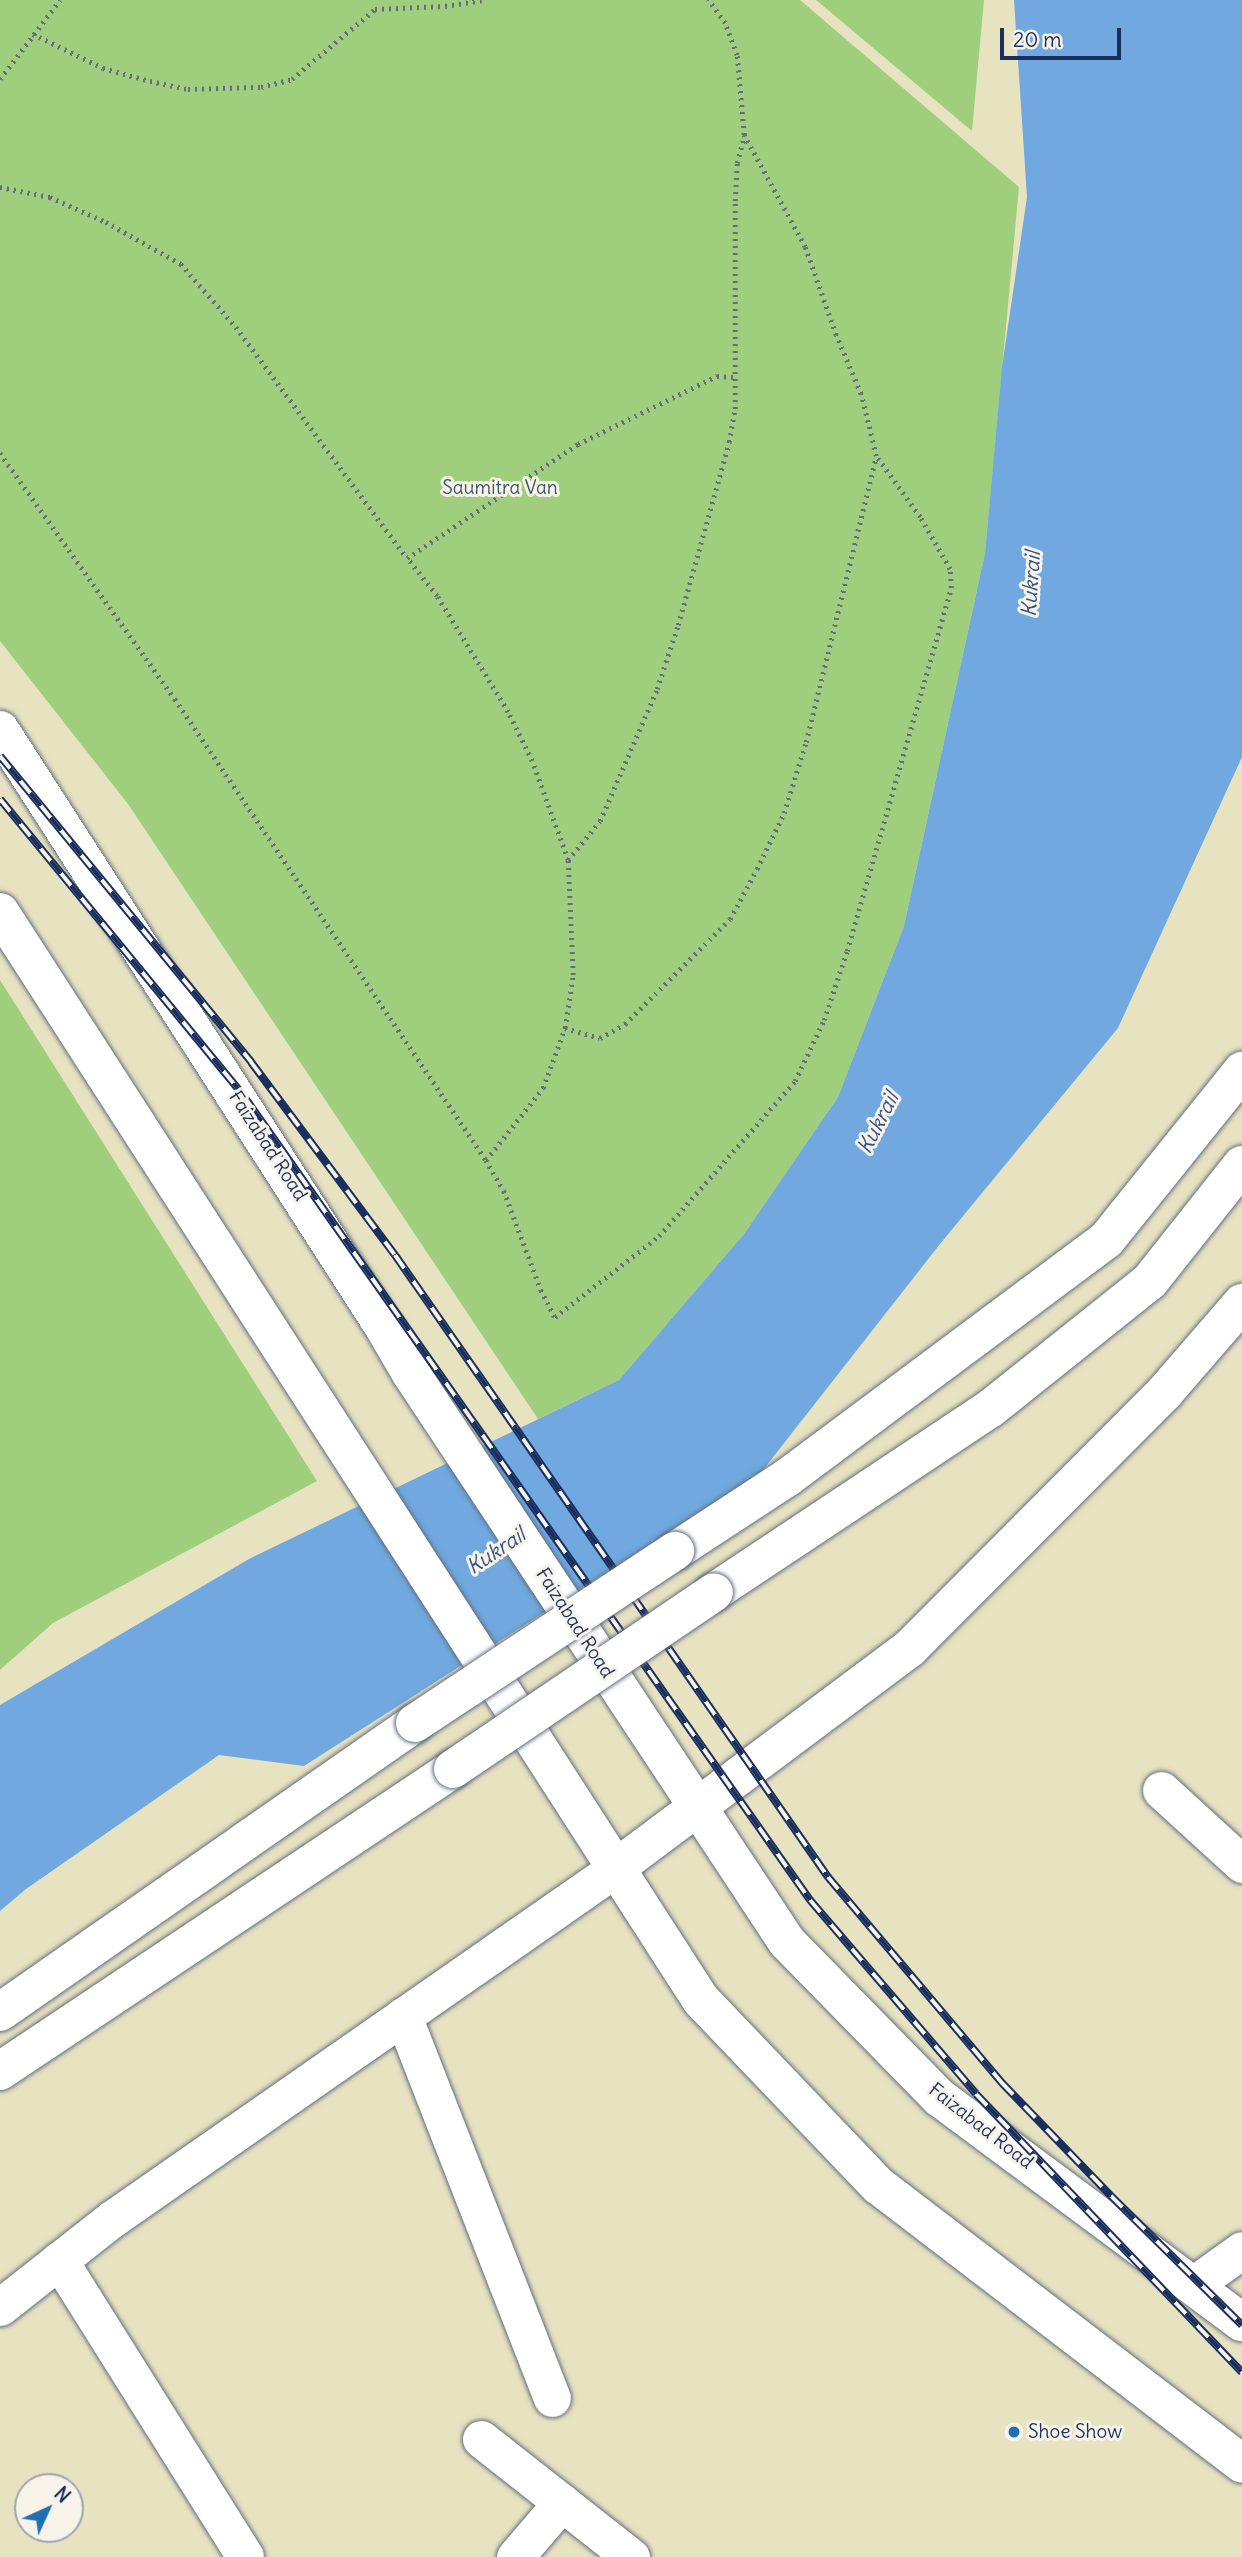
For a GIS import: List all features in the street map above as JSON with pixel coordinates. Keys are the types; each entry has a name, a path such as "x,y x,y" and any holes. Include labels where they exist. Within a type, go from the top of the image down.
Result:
{"main road":[{"name":"Faizabad Road","path":"0,730 410,1372 787,1942 940,2098 1242,2322"},
{"path":"0,912 701,2000 879,2186 1242,2465"},
{"path":"0,2012 415,1723 788,1477 1107,1240 1242,1071"},
{"path":"0,2071 991,1408 1150,1280 1242,1165"},
{"path":"616,1868 695,1806 910,1648 1165,1392 1242,1303"}],"street":[{"path":"1161,1790 1242,1864"},
{"path":"0,2307 111,2219 616,1868"},
{"path":"403,2016 552,2398"},
{"path":"1193,2285 1242,2250"},
{"path":"59,2260 245,2557"},
{"path":"481,2439 631,2557"},
{"path":"515,2557 562,2502"}],"path":[{"path":"0,79 60,0"},
{"path":"33,34 103,68 150,81 188,89 261,88 292,79 375,9 445,6 482,0"},
{"path":"568,860 600,821 657,689 698,558 729,442 735,408 733,233 737,163 744,135 737,55 725,23 708,0"},
{"path":"0,453 191,721 486,1160 503,1191 541,1290 555,1317 659,1236 794,1082 824,1020 847,951 951,588 950,569 920,517 876,456 861,394 836,335 806,247 744,135"},
{"path":"0,187 50,197 106,222 181,264 244,338 438,596 508,712 532,761 568,860 573,975 565,1028 543,1087 486,1160"},
{"path":"407,558 578,444 717,376 733,377"},
{"path":"565,1028 600,1038 625,1024 730,919 784,813 806,742 876,456"}],"green space":[{"name":"Saumitra Van","path":"0,0 800,0 1019,187 985,553 904,926 838,1097 744,1234 619,1380 538,1419 128,804 0,641"},
{"path":"816,0 984,0 972,131"},
{"path":"0,980 317,1481 53,1623 0,1670"}],"water":[{"name":"Kukrail","path":"1014,0 1242,0 1242,757 1118,1028 940,1244 759,1475 304,1766 219,1755 26,1889 0,1911 0,1705 249,1559 619,1380 744,1234 838,1097 904,926 985,553 1002,367 1027,197"}],"railway":[{"path":"0,756 251,1062 395,1255 828,1877 1002,2083 1111,2196 1242,2325"},
{"path":"0,799 243,1095 810,1900 976,2094 1242,2372"}],"place":[{"name":"Shoe Show","path":"1014,2432"}]}
